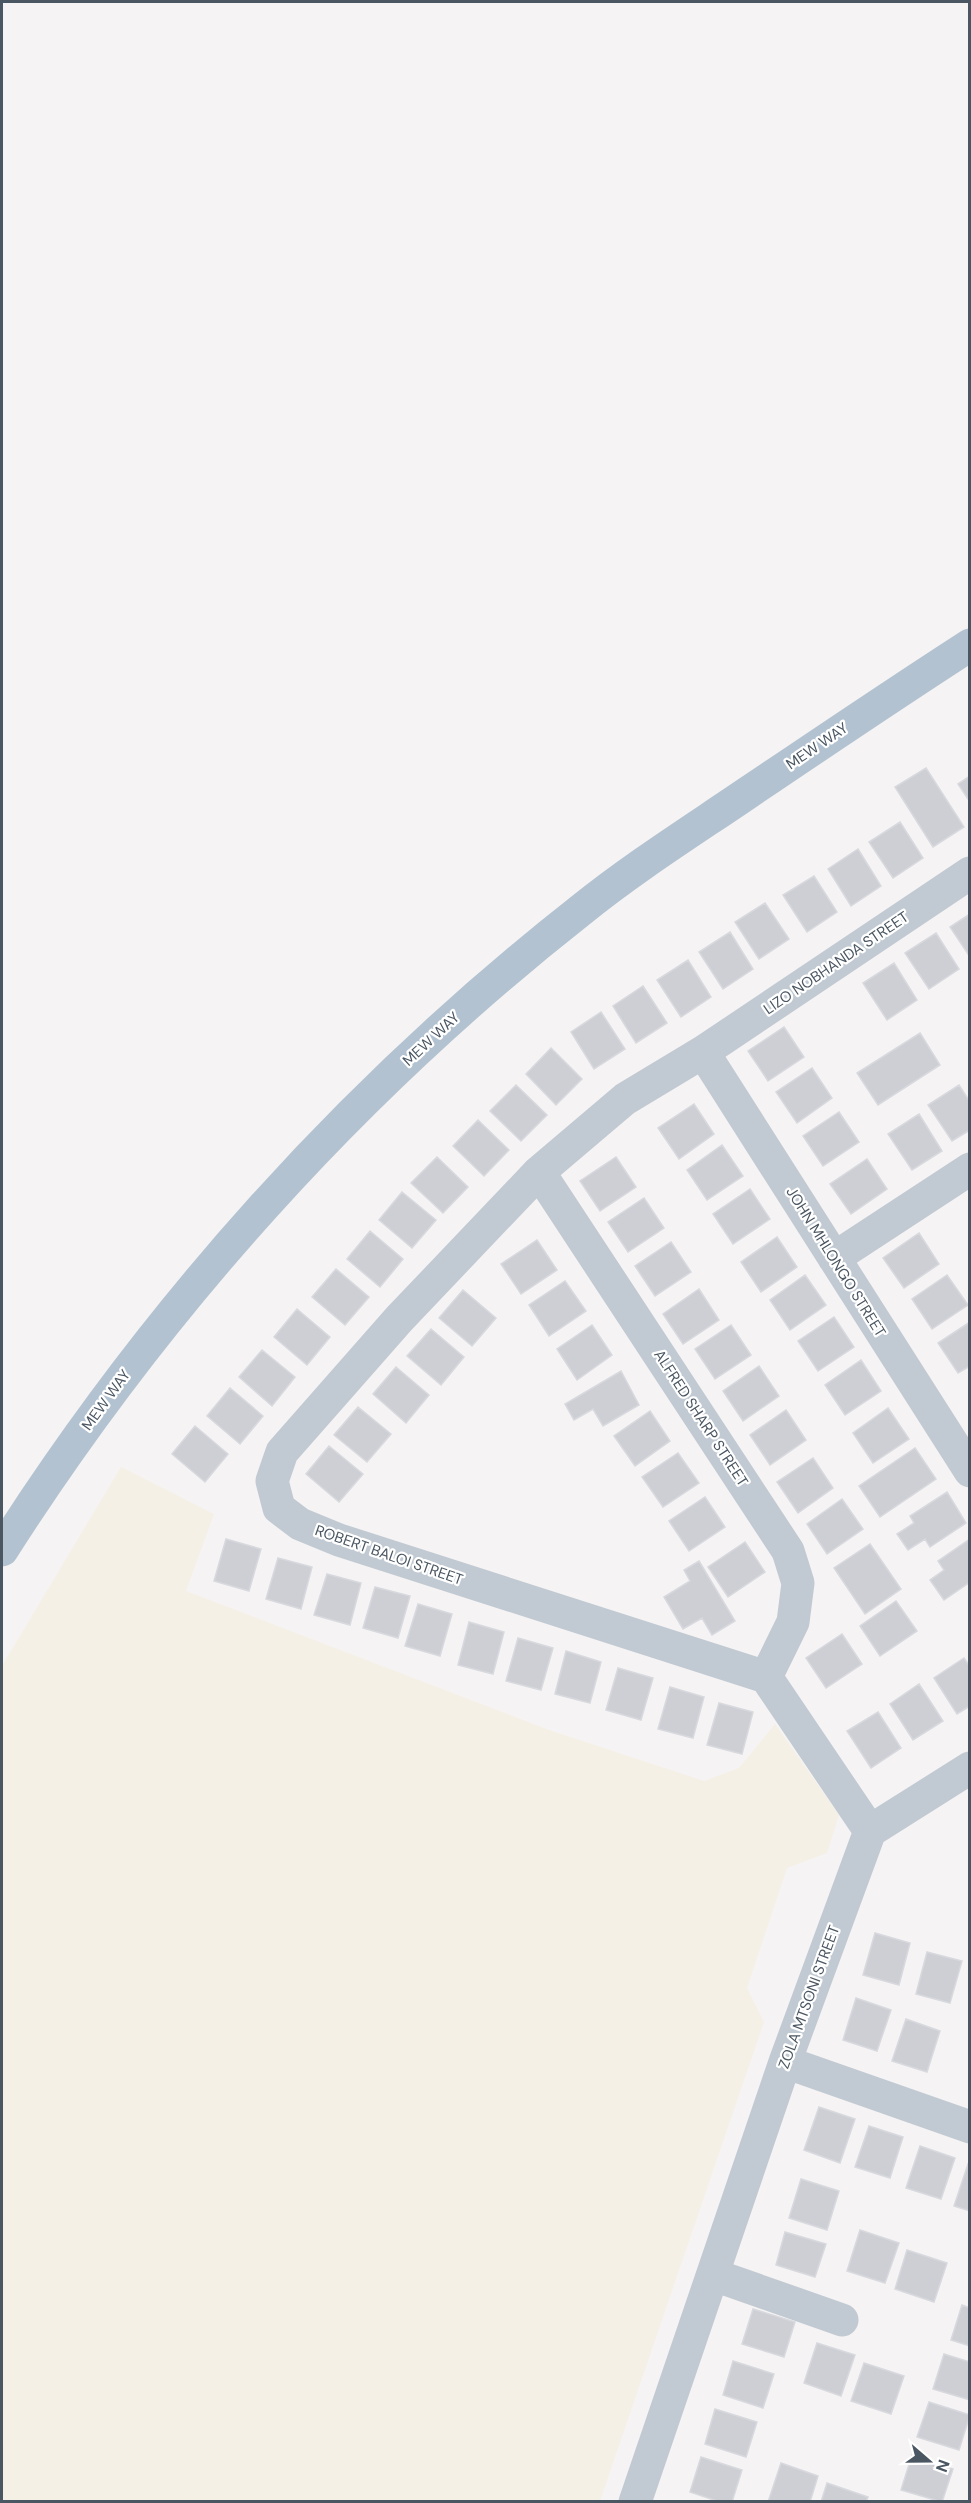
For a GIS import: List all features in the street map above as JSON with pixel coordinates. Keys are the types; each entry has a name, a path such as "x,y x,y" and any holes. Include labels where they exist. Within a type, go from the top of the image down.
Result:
{"main road":[{"name":"MEW WAY","path":"2,1550 39,1491 156,1332 234,1237 338,1125 480,994 582,909 646,861 969,645"}],"street":[{"name":"LIZO NOBHANDA STREET","path":"703,1052 969,873"},
{"name":"ROBERT BALOI STREET","path":"703,1052 625,1099 539,1172 399,1319 282,1452 272,1481 279,1508 300,1524 339,1540 766,1677"},
{"name":"JOHN MHLONGO STREET","path":"703,1052 968,1465"},
{"path":"834,1258 969,1169"},
{"name":"ALFRED SHARP STREET","path":"539,1172 788,1551 798,1583 793,1622 766,1677"},
{"path":"766,1677 870,1831 969,1768"},
{"name":"ZOLA MTSONI STREET","path":"636,2502 785,2062 870,1831"},
{"path":"785,2062 969,2127"},
{"path":"714,2275 842,2320"}],"sand":[{"path":"121,1467 214,1514 186,1591 549,1730 704,1781 739,1768 775,1724 839,1815 827,1853 787,1868 747,1988 764,2022 600,2501 2,2501 2,1666"}],"building":[{"path":"926,768 964,827 933,847 895,787"},
{"path":"970,776 970,802 958,784"},
{"path":"900,822 923,858 893,878 869,842"},
{"path":"858,849 881,886 851,906 828,869"},
{"path":"814,876 837,912 807,932 783,895"},
{"path":"765,903 789,939 759,959 735,922"},
{"path":"970,914 970,957 950,927"},
{"path":"730,932 753,969 723,989 699,952"},
{"path":"936,933 959,969 929,989 905,953"},
{"path":"688,960 711,997 681,1017 657,980"},
{"path":"894,963 917,1000 887,1020 863,983"},
{"path":"643,986 667,1023 636,1043 613,1006"},
{"path":"601,1012 625,1049 594,1069 571,1032"},
{"path":"784,1027 804,1057 768,1081 748,1051"},
{"path":"920,1033 940,1065 878,1105 857,1073"},
{"path":"551,1048 582,1079 556,1105 526,1074"},
{"path":"812,1068 832,1098 797,1123 776,1092"},
{"path":"516,1085 547,1115 521,1141 490,1111"},
{"path":"959,1085 970,1102 970,1130 952,1141 928,1105"},
{"path":"694,1104 714,1134 679,1159 658,1128"},
{"path":"839,1112 859,1142 823,1166 803,1136"},
{"path":"919,1114 942,1151 912,1170 888,1134"},
{"path":"478,1120 509,1150 484,1176 453,1146"},
{"path":"722,1145 743,1176 707,1200 687,1170"},
{"path":"437,1157 468,1187 443,1213 411,1183"},
{"path":"616,1157 636,1187 600,1211 580,1181"},
{"path":"867,1159 887,1189 851,1214 830,1184"},
{"path":"750,1189 770,1219 733,1244 713,1214"},
{"path":"402,1192 436,1220 412,1248 379,1220"},
{"path":"644,1198 664,1228 628,1252 608,1222"},
{"path":"370,1231 403,1259 380,1287 347,1259"},
{"path":"919,1233 939,1264 904,1288 883,1258"},
{"path":"777,1237 797,1267 761,1292 741,1262"},
{"path":"537,1240 557,1270 521,1294 501,1264"},
{"path":"671,1242 691,1272 655,1296 635,1266"},
{"path":"336,1269 369,1297 345,1325 312,1297"},
{"path":"805,1275 826,1305 790,1330 770,1300"},
{"path":"947,1275 968,1305 932,1329 912,1299"},
{"path":"565,1281 586,1311 549,1336 529,1305"},
{"path":"699,1289 719,1320 683,1344 663,1314"},
{"path":"463,1290 496,1318 472,1346 439,1318"},
{"path":"297,1309 330,1337 307,1365 274,1337"},
{"path":"834,1317 854,1347 818,1371 798,1341"},
{"path":"970,1322 970,1366 958,1373 938,1343"},
{"path":"592,1325 612,1355 577,1380 557,1349"},
{"path":"731,1325 751,1355 715,1379 695,1349"},
{"path":"431,1329 464,1357 441,1385 407,1356"},
{"path":"262,1350 295,1377 272,1406 239,1377"},
{"path":"861,1360 881,1391 845,1415 825,1385"},
{"path":"759,1366 779,1396 743,1421 723,1391"},
{"path":"396,1367 429,1395 406,1423 373,1394"},
{"path":"621,1371 639,1405 603,1426 593,1409 574,1420 565,1404"},
{"path":"230,1388 263,1416 240,1444 207,1416"},
{"path":"358,1407 391,1434 367,1462 334,1435"},
{"path":"888,1408 909,1439 873,1463 853,1433"},
{"path":"786,1410 806,1440 770,1465 750,1435"},
{"path":"650,1411 670,1441 635,1466 614,1436"},
{"path":"195,1426 228,1454 205,1482 172,1454"},
{"path":"329,1446 363,1474 339,1502 306,1474"},
{"path":"915,1448 936,1479 880,1517 859,1486"},
{"path":"678,1453 699,1483 663,1507 642,1477"},
{"path":"813,1458 833,1488 798,1513 777,1482"},
{"path":"947,1492 966,1523 930,1547 925,1539 908,1550 897,1534 914,1523 910,1516"},
{"path":"705,1497 725,1527 689,1551 669,1521"},
{"path":"842,1499 863,1529 827,1554 807,1524"},
{"path":"226,1539 261,1549 249,1591 214,1581"},
{"path":"970,1539 970,1582 944,1600 930,1580 944,1570 938,1561"},
{"path":"745,1542 765,1572 728,1597 708,1567"},
{"path":"870,1544 901,1589 865,1614 834,1568"},
{"path":"278,1558 312,1567 301,1609 266,1599"},
{"path":"699,1561 735,1621 712,1635 702,1618 683,1629 664,1597 690,1581 684,1570"},
{"path":"327,1574 361,1583 350,1625 314,1615"},
{"path":"375,1587 410,1596 398,1638 363,1628"},
{"path":"896,1601 917,1631 880,1656 860,1626"},
{"path":"418,1604 452,1614 440,1656 405,1646"},
{"path":"469,1622 504,1632 493,1674 458,1665"},
{"path":"842,1634 862,1664 826,1688 806,1658"},
{"path":"518,1638 553,1648 541,1690 506,1681"},
{"path":"566,1651 601,1662 590,1703 555,1694"},
{"path":"964,1658 970,1667 970,1706 957,1714 934,1678"},
{"path":"618,1668 653,1678 641,1720 606,1710"},
{"path":"919,1684 943,1721 913,1740 890,1704"},
{"path":"670,1687 704,1697 693,1738 658,1729"},
{"path":"719,1703 753,1712 742,1754 707,1745"},
{"path":"878,1712 901,1748 871,1768 847,1731"},
{"path":"875,1933 910,1943 899,1985 863,1975"},
{"path":"927,1952 962,1961 950,2003 916,1994"},
{"path":"856,1998 891,2010 877,2051 843,2040"},
{"path":"906,2019 940,2031 927,2072 892,2061"},
{"path":"819,2107 855,2119 840,2163 804,2150"},
{"path":"869,2126 903,2137 890,2178 855,2167"},
{"path":"920,2146 955,2158 941,2199 906,2188"},
{"path":"968,2164 970,2165 970,2211 954,2206"},
{"path":"801,2179 839,2191 827,2230 789,2218"},
{"path":"860,2230 899,2243 885,2283 847,2271"},
{"path":"785,2232 826,2244 815,2277 776,2265"},
{"path":"907,2250 947,2263 934,2302 895,2289"},
{"path":"962,2305 970,2308 970,2346 951,2340"},
{"path":"753,2309 795,2322 784,2357 742,2344"},
{"path":"817,2343 855,2355 841,2396 804,2383"},
{"path":"944,2354 970,2362 970,2400 933,2389"},
{"path":"733,2361 774,2374 763,2408 723,2395"},
{"path":"864,2363 904,2376 891,2414 851,2401"},
{"path":"929,2402 970,2415 959,2450 917,2437"},
{"path":"715,2409 757,2422 746,2457 705,2444"},
{"path":"912,2455 953,2469 942,2502 901,2490"},
{"path":"701,2457 742,2470 732,2502 720,2502 690,2492"},
{"path":"781,2463 818,2476 810,2502 768,2502"},
{"path":"827,2483 868,2497 866,2502 821,2502"}]}
